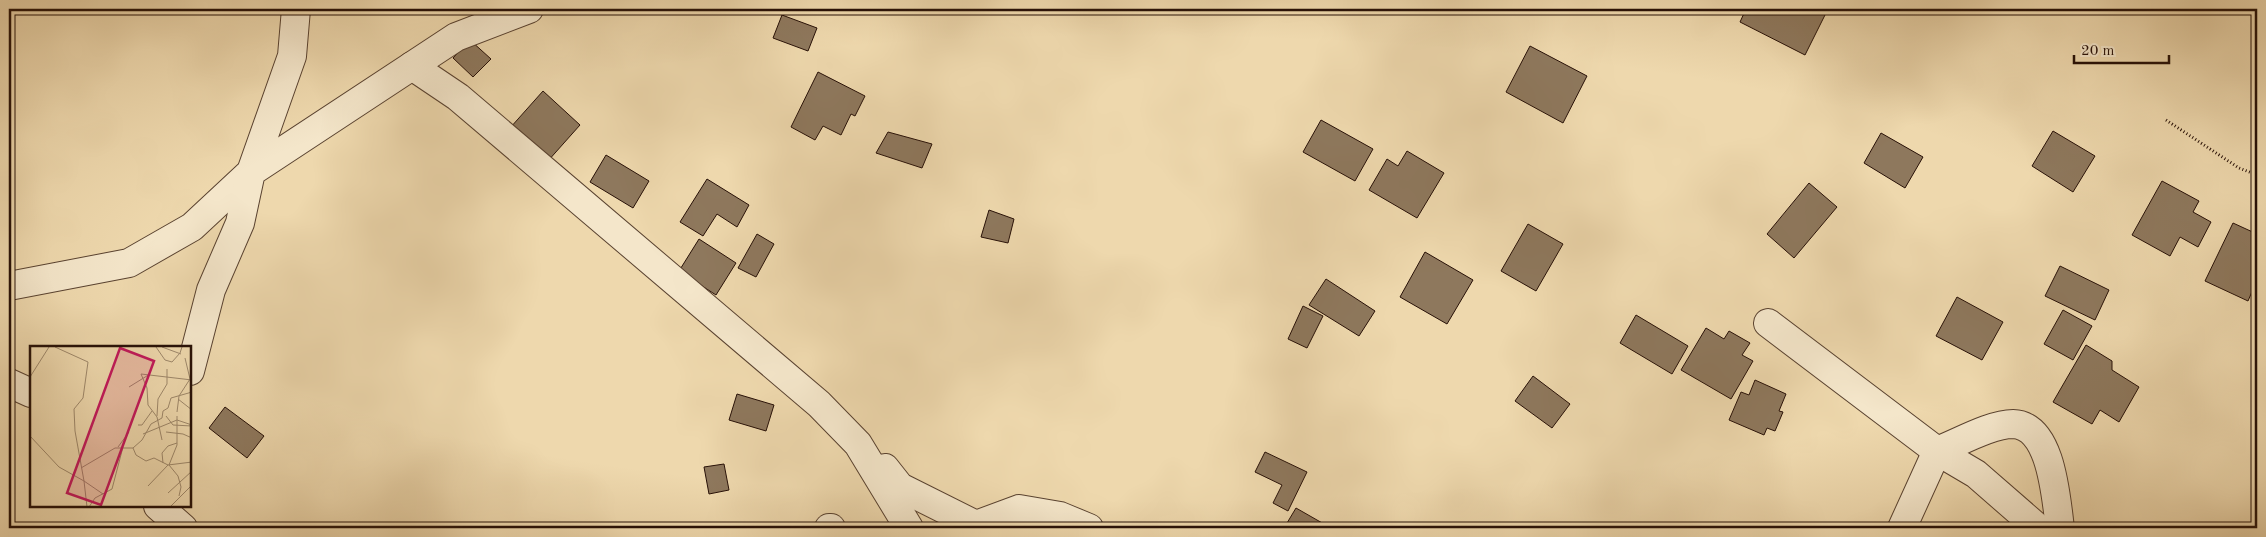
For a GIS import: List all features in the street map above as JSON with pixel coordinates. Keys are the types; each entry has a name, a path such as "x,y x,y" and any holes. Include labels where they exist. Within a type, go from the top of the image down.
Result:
{"street":[{"path":"191,367 211,290 240,222 251,172 292,56 296,9"},
{"path":"9,286 129,264 192,228 251,172 456,37 529,9"},
{"path":"412,66 458,98 819,404 858,444 876,457 900,487 976,526 1019,509 1060,516 1088,528"},
{"path":"1768,323 1937,452 1976,474 2038,528"},
{"path":"9,383 30,393"},
{"path":"1902,528 1937,452 2000,426 2023,426 2032,431 2043,445 2055,494 2060,528"},
{"path":"858,444 909,528"},
{"path":"159,507 183,528"}],"path":[{"path":"2166,120 2239,168 2257,176"}],"building":[{"path":"1746,9 1828,9 1805,55 1740,22"},
{"path":"782,15 817,28 808,51 773,38"},
{"path":"470,40 491,59 473,77 453,58"},
{"path":"1530,46 1587,76 1563,123 1506,92"},
{"path":"818,72 865,96 855,116 851,114 841,135 823,126 815,140 791,127"},
{"path":"543,91 580,125 547,162 510,128"},
{"path":"1321,120 1373,149 1355,181 1303,152"},
{"path":"2053,131 2095,156 2073,192 2032,166"},
{"path":"888,132 932,144 922,168 876,153"},
{"path":"1881,133 1923,157 1905,188 1864,163"},
{"path":"1407,151 1444,173 1417,218 1369,190 1387,159 1398,166"},
{"path":"606,155 649,181 633,208 590,182"},
{"path":"707,179 749,205 737,227 717,214 703,236 680,222"},
{"path":"2162,181 2199,201 2193,212 2211,222 2198,247 2180,237 2170,256 2132,235"},
{"path":"1809,183 1837,207 1794,258 1767,234"},
{"path":"989,210 1014,219 1008,243 981,237"},
{"path":"2233,223 2257,234 2257,280 2248,301 2205,281"},
{"path":"1528,224 1563,244 1536,291 1501,271"},
{"path":"757,234 774,244 756,277 738,268"},
{"path":"699,239 736,263 716,295 679,271"},
{"path":"1425,252 1473,280 1447,324 1400,297"},
{"path":"2060,266 2109,290 2095,320 2045,296"},
{"path":"1326,279 1375,311 1359,336 1309,305"},
{"path":"1957,297 2003,322 1982,360 1936,336"},
{"path":"1303,306 1323,316 1307,348 1288,339"},
{"path":"2063,310 2092,326 2073,360 2044,344"},
{"path":"1636,315 1688,346 1672,374 1620,343"},
{"path":"1706,328 1724,339 1729,331 1750,343 1742,355 1753,361 1731,399 1681,370"},
{"path":"2086,345 2112,361 2112,370 2139,387 2119,422 2100,410 2092,424 2053,402"},
{"path":"1533,376 1570,404 1552,428 1515,401"},
{"path":"1755,380 1786,394 1779,411 1783,412 1775,431 1767,428 1764,435 1729,420 1741,392 1749,395"},
{"path":"737,394 774,405 766,431 729,420"},
{"path":"225,407 264,436 247,458 209,428"},
{"path":"1265,452 1307,472 1288,511 1273,503 1282,485 1255,472"},
{"path":"724,464 729,490 709,494 704,467"},
{"path":"1296,508 1331,528 1284,528"}]}
